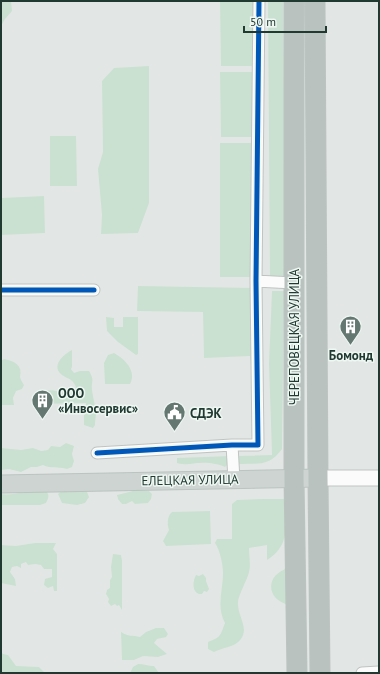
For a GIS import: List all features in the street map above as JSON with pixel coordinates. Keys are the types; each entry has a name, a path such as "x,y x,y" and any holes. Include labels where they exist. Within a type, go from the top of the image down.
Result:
{"highway":[{"name":"ЧЕРЕПОВЕЦКАЯ УЛИЦА","path":"294,1 295,115 293,283 297,673"},
{"name":"ЧЕРЕПОВЕЦКАЯ УЛИЦА","path":"315,1 320,673"}],"main road":[{"name":"ЕЛЕЦКАЯ УЛИЦА","path":"1,484 294,478 379,478"}],"street":[{"path":"97,453 232,445 258,445 256,281 259,1"},
{"path":"256,281 293,283"},
{"path":"1,290 94,290"},
{"path":"232,445 234,480"},
{"path":"362,673 379,672"}],"green space":[{"path":"1,1 11,1 12,11 1,26"},
{"path":"220,1 253,1 254,66 221,66"},
{"path":"268,1 283,1 286,276 270,276"},
{"path":"149,66 149,203 138,233 101,234 102,215 98,169 103,152 102,81 114,68"},
{"path":"220,72 253,72 254,137 221,137"},
{"path":"50,136 76,136 77,186 50,186"},
{"path":"220,143 253,143 253,277 220,277"},
{"path":"44,196 45,233 1,235 1,198"},
{"path":"138,286 254,288 256,363 251,364 250,356 204,358 203,312 137,311"},
{"path":"272,291 284,291 282,449 273,459 263,463 239,464 238,456 272,455 269,363"},
{"path":"106,317 114,318 114,327 123,327 123,317 138,317 138,354 136,355 118,342 107,331"},
{"path":"72,350 71,369 74,373 89,371 92,377 92,390 96,412 95,425 93,428 84,425 86,403 35,404 44,391 52,390 68,394 74,391 76,387 73,382 62,375 57,368 62,357"},
{"path":"114,353 129,366 132,375 130,384 105,384 104,363 108,355"},
{"path":"4,359 13,362 19,367 20,377 24,385 22,389 16,391 13,398 14,405 1,405 1,361"},
{"path":"66,443 74,446 72,454 74,461 72,467 67,469 43,465 31,467 21,472 9,469 1,470 1,448 21,450 33,448 41,451 48,450 51,446 60,447"},
{"path":"230,456 230,462 225,467 209,463 177,463 177,458"},
{"path":"44,489 48,496 46,503 40,505 1,505 1,494 16,494"},
{"path":"64,489 87,492 89,497 85,503 77,505 62,503 58,494"},
{"path":"137,490 149,491 152,494 148,503 135,504 132,501 122,504 118,499 117,495"},
{"path":"284,499 286,525 284,540 275,554 267,560 267,545 249,548 250,569 238,601 238,608 244,626 243,635 238,642 232,646 214,652 208,649 208,642 220,636 225,623 222,617 220,605 223,573 220,553 215,543 217,539 232,539 232,504 237,500"},
{"path":"210,511 211,544 166,546 163,541 169,530 168,520 172,512"},
{"path":"35,543 56,543 53,549 57,554 57,591 54,591 53,586 48,588 44,585 45,579 52,577 52,569 44,569 41,565 35,564 28,565 26,562 21,564 21,568 17,566 12,567 10,572 15,579 16,586 1,583 1,545 16,546"},
{"path":"113,554 121,555 122,561 122,610 119,605 117,606 115,604 111,606 108,602 109,599 106,594 107,590 110,588 110,580 112,577 111,567"},
{"path":"289,568 290,605 276,598 272,593 271,587 272,581 276,576 281,571"},
{"path":"203,574 206,578 209,589 207,592 204,591 202,594 199,594 194,588 194,581 196,575 199,576"},
{"path":"156,628 164,628 168,634 166,637 157,639 154,643 167,654 158,657 143,656 134,660 122,660 121,632 140,637 146,632"},
{"path":"1,652 8,655 16,666 39,667 45,673 1,673"},
{"path":"138,664 154,666 159,673 130,673 133,667"}],"cycle path":[{"path":"97,453 232,445 258,445 256,281 259,1"},
{"path":"1,290 94,290"}],"place":[{"name":"Бомонд","path":"351,346"},
{"name":"ООО «Инвосервис»","path":"43,420"},
{"name":"СДЭК","path":"175,432"}]}
